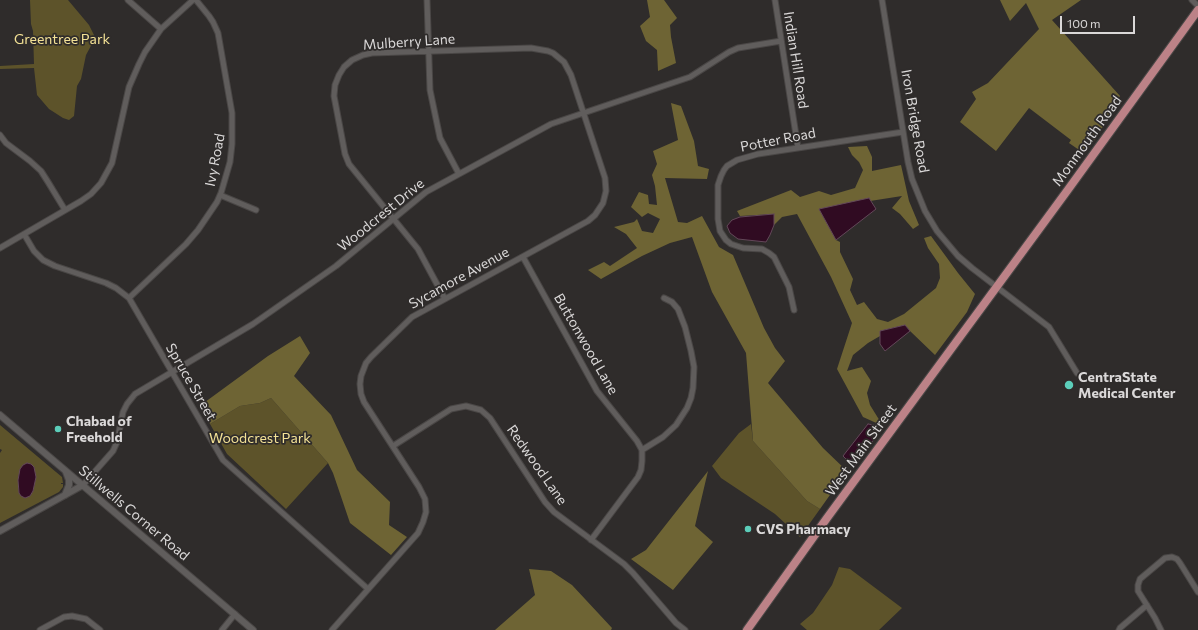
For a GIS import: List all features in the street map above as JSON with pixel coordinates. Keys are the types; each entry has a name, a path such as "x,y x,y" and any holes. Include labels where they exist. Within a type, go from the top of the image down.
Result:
{"main road":[{"name":"Monmouth Road","path":"996,287 1198,10"},
{"name":"West Main Street","path":"747,630 996,287"}],"street":[{"path":"128,0 161,29"},
{"path":"0,248 81,201 91,194 101,183 109,171 115,155 129,87 133,75 161,29 194,0"},
{"name":"Ivy Road","path":"128,298 186,244 198,230 217,202 230,162 232,144 232,112 215,26 208,14 194,0"},
{"path":"427,0 430,90 438,133 459,174"},
{"name":"Indian Hill Road","path":"775,0 798,148"},
{"name":"Iron Bridge Road","path":"882,0 908,162 918,196 937,231 958,256 1049,327 1077,373"},
{"path":"1192,0 1198,6"},
{"name":"Woodcrest Drive","path":"83,485 112,451 117,442 123,412 131,398 139,390 253,324 336,266 426,192 546,126 690,77 729,52 738,48 781,41"},
{"name":"Mulberry Lane","path":"445,299 418,249 349,164 345,154 335,99 335,85 339,75 344,67 352,60 372,53 531,48 544,49 553,54"},
{"name":"Sycamore Avenue","path":"332,630 418,533 425,518 426,505 423,493 364,402 360,384 363,369 371,357 409,320 588,220 598,210 603,202 606,191 605,178 584,113 569,70 564,62 553,54"},
{"name":"Potter Road","path":"794,310 789,287 774,257 762,250 736,246 726,240 720,231 718,212 719,181 724,170 727,166 737,160 765,153 903,132"},
{"path":"0,135 6,143 41,171 65,210"},
{"path":"220,195 256,210"},
{"name":"Spruce Street","path":"24,234 34,251 42,260 55,266 106,283 116,288 128,298 223,460 368,589"},
{"name":"Buttonwood Lane","path":"523,257 597,391 637,441 642,450"},
{"path":"591,540 638,477 641,470 642,450 663,437 676,425 687,408 691,398 694,367 685,327 678,309 672,302 664,298"},
{"name":"Redwood Lane","path":"393,446 451,409 466,406 478,409 490,418 550,508 559,517 624,564 668,614 685,630"},
{"name":"Stillwells Corner Road","path":"0,415 253,630"},
{"path":"63,496 69,487 69,480 66,472"},
{"path":"0,531 83,485"},
{"path":"1161,630 1138,591 1139,582 1165,558 1175,558 1180,562 1198,592"},
{"path":"1119,629 1147,605"},
{"path":"222,630 235,614"},
{"path":"40,630 60,619 72,616 86,619 100,630"}],"green space":[{"name":"Greentree Park","path":"30,0 68,0 89,25 94,35 93,42 86,55 81,79 77,86 74,116 69,120 49,109 37,95 34,68 0,69 0,66 34,64"},
{"name":"Woodcrest Park","path":"271,398 328,463 286,509 227,454 210,424 240,406 260,403"},
{"path":"751,424 753,441 807,501 820,509 800,537 775,514 721,478 712,466 739,433"},
{"path":"0,425 62,477 63,483 61,484 63,484 63,487 59,492 0,523 0,453 2,450 0,449","holes":["19,474 36,477 33,491 30,496 19,493"]},
{"path":"839,567 850,569 902,608 879,630 807,630 800,624 813,613 832,585"}],"shaded area":[{"path":"647,0 664,0 677,18 670,25 676,63 658,71 657,50 646,41 640,26 650,17"},
{"path":"1000,0 1081,0 1052,20 1120,96 1097,137 1086,151 1082,152 1069,143 1071,140 1029,108 996,151 960,122 976,99 972,92 988,83 1039,29 1026,3 1010,21"},
{"path":"671,103 681,106 694,141 698,166 709,169 707,179 665,178 678,222 687,223 702,216 719,247 733,255 764,328 775,348 785,361 768,383 823,448 847,471 820,509 807,501 753,441 746,353 712,292 692,237 670,243 642,256 601,279 588,270 604,262 610,266 637,248 626,234 614,227 634,222 637,219 642,231 653,233 660,219 648,213 642,217 631,207 639,192 648,195 649,204 657,205 652,175 657,164 653,151 678,140"},
{"path":"867,146 872,157 872,171 901,165 909,201 919,225 913,229 900,214 892,208 902,196 819,209 836,240 840,242 840,252 853,279 850,290 857,305 864,302 877,319 888,322 904,314 936,288 940,278 939,264 928,248 924,238 931,236 975,294 967,312 935,355 905,325 880,331 880,336 853,355 847,371 862,367 871,381 867,393 870,405 883,426 863,417 837,369 852,323 831,277 797,214 782,217 774,225 774,214 740,216 737,211 791,190 800,197 819,191 831,195 855,188 863,170 848,147"},
{"path":"869,198 876,209 836,240 819,209"},
{"path":"774,214 774,225 766,242 738,239 730,233 727,226 732,220 740,217"},
{"path":"905,325 910,331 885,351 880,344 880,331"},
{"path":"300,336 310,353 294,376 331,415 357,470 390,502 389,525 407,537 391,555 350,523 333,473 328,463 271,398 260,403 240,406 210,424 201,405 268,356"},
{"path":"868,424 874,425 877,430 875,438 854,467 843,456"},
{"path":"27,463 34,467 36,477 33,491 30,496 25,498 19,493 18,480 20,469"},
{"path":"708,471 695,526 713,542 673,590 631,559 646,550"},
{"path":"529,569 551,571 572,585 612,628 611,630 495,630 535,595"}],"place":[{"name":"CentraState Medical Center","path":"1069,385"},
{"name":"Chabad of Freehold","path":"58,429"},
{"name":"CVS Pharmacy","path":"748,529"}]}
